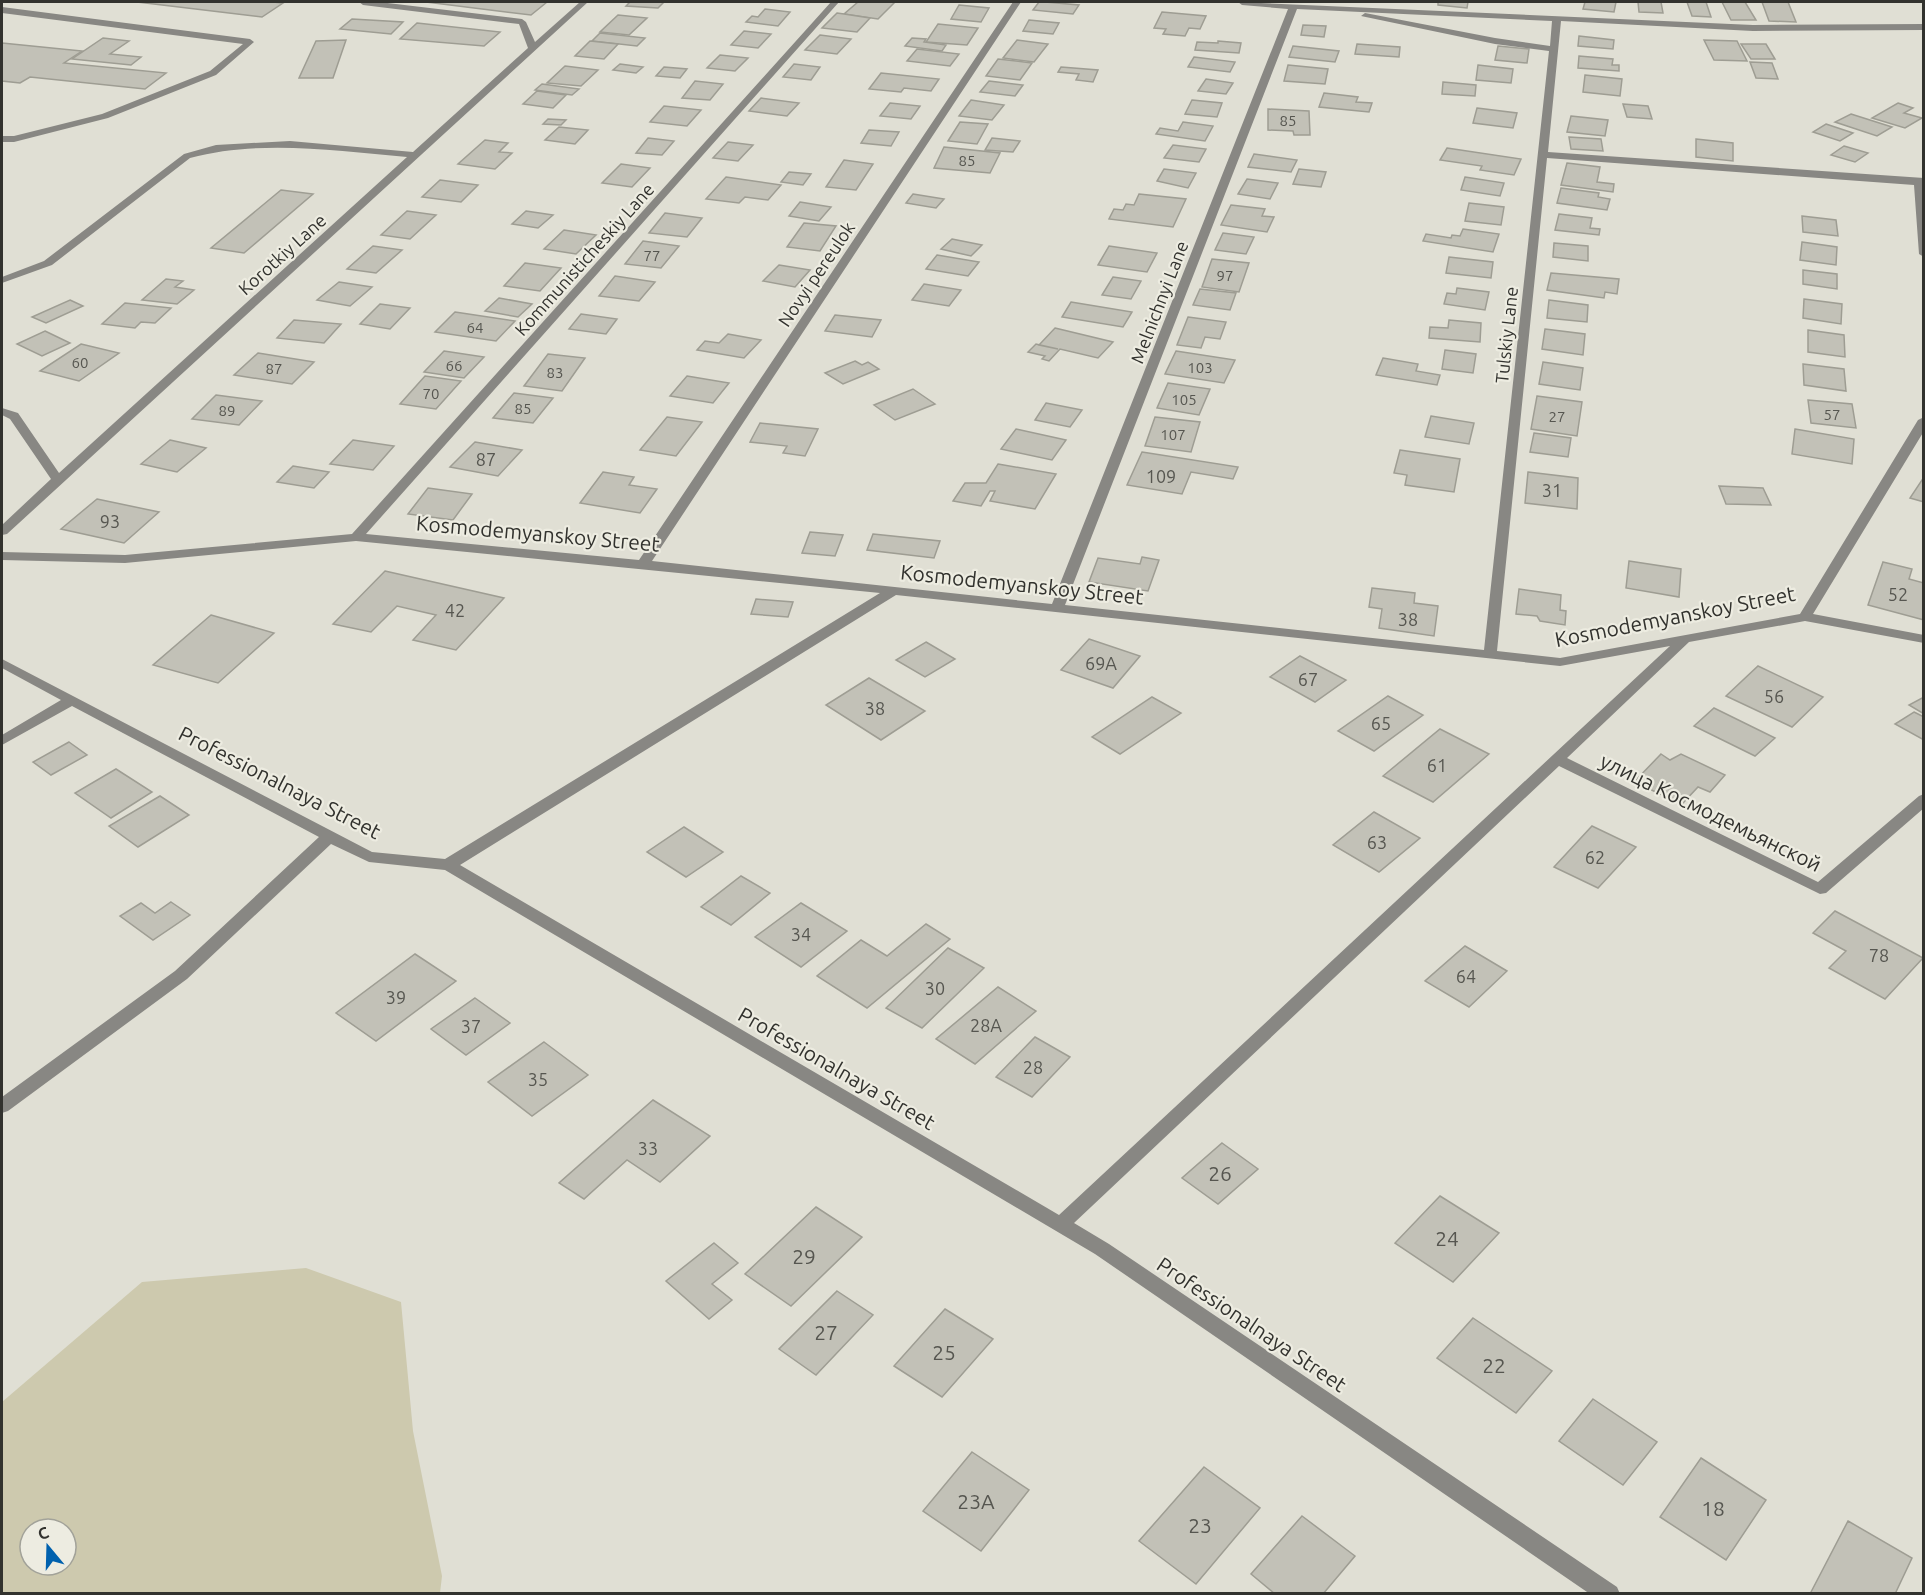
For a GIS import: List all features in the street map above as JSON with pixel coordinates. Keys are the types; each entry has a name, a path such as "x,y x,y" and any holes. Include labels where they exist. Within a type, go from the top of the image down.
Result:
{"street":[{"path":"363,2 522,22 533,48"},
{"name":"Korotkiy Lane","path":"2,531 584,2"},
{"name":"Kommunisticheskiy Lane","path":"356,537 835,2"},
{"name":"Novyi pereulok","path":"643,564 1017,2"},
{"path":"1242,2 1293,8 1411,10 1721,28 1923,27"},
{"name":"Melnichnyi Lane","path":"1057,608 1293,8"},
{"path":"1332,9 1484,39 1554,49"},
{"path":"2,10 250,42 213,73 105,116 14,139 2,139"},
{"name":"Tulskiy Lane","path":"1490,655 1557,18"},
{"path":"2,280 48,263 187,156 216,148 290,144 414,155"},
{"path":"1543,155 1922,182 1923,254"},
{"path":"2,411 14,416 58,480"},
{"name":"Kosmodemyanskoy Street","path":"2,556 125,559 356,537 643,564 1560,662 1805,617 1923,420"},
{"path":"448,865 893,591"},
{"path":"1805,617 1923,639"},
{"path":"1060,1225 1685,639"},
{"name":"Professionalnaya Street","path":"2,663 369,857 448,865 1102,1249 1609,1593"},
{"path":"2,741 71,700"},
{"name":"улица Космодемьянской","path":"1557,759 1821,889 1923,799"},
{"path":"2,1106 181,975 330,836"}],"shaded area":[{"path":"306,1268 401,1302 413,1431 442,1576 440,1593 2,1593 2,1402 142,1282"}],"building":[{"path":"137,2 273,2 283,3 262,17"},
{"path":"426,2 547,2 531,15"},
{"path":"630,2 664,2 658,8 626,6"},
{"path":"858,2 895,2 878,19 844,14"},
{"path":"1039,2 1079,5 1073,14 1033,10"},
{"path":"1438,2 1468,2 1467,8 1438,5"},
{"path":"1585,2 1616,2 1614,12 1583,9"},
{"path":"1638,2 1661,2 1663,13 1639,12"},
{"path":"1687,2 1706,2 1711,17 1692,16"},
{"path":"1722,2 1745,2 1756,20 1731,20"},
{"path":"1762,2 1788,2 1796,22 1769,21"},
{"path":"959,5 989,8 981,22 951,19"},
{"path":"765,9 790,12 778,26 746,22 752,16 758,17"},
{"path":"1162,12 1206,16 1200,29 1189,28 1185,36 1163,34 1166,29 1154,28"},
{"path":"837,13 870,18 857,32 822,28"},
{"path":"618,15 647,18 629,35 600,32"},
{"path":"352,19 403,22 391,34 340,29"},
{"path":"1029,20 1059,23 1053,34 1023,31"},
{"path":"417,23 500,32 484,46 400,39"},
{"path":"938,24 978,28 967,45 926,42"},
{"path":"1303,25 1326,26 1324,37 1301,35"},
{"path":"744,31 771,34 758,48 731,45"},
{"path":"600,33 645,38 637,46 592,41"},
{"path":"820,35 851,39 837,54 805,50"},
{"path":"1579,36 1614,40 1613,49 1578,46"},
{"path":"103,38 129,41 110,54 141,57 131,65 72,59"},
{"path":"912,38 926,39 924,42 946,45 942,51 905,46"},
{"path":"346,40 333,78 299,78 316,41"},
{"path":"1017,40 1048,44 1034,62 1003,58"},
{"path":"1704,40 1737,41 1747,61 1714,60"},
{"path":"590,41 618,44 604,59 575,56"},
{"path":"1218,41 1241,43 1239,53 1195,50 1197,42 1218,43"},
{"path":"2,43 82,51 64,63 166,73 145,89 30,77 20,83 2,81"},
{"path":"1357,44 1400,47 1399,57 1355,54"},
{"path":"1741,44 1766,44 1775,59 1751,59"},
{"path":"1293,46 1339,51 1335,62 1289,57"},
{"path":"1498,46 1529,49 1527,63 1495,60"},
{"path":"917,49 959,54 950,66 907,61"},
{"path":"720,55 748,58 735,71 707,68"},
{"path":"1579,56 1613,59 1612,65 1619,65 1619,71 1578,68"},
{"path":"1194,57 1235,62 1230,72 1188,67"},
{"path":"998,59 1032,63 1020,80 986,76"},
{"path":"1750,62 1772,63 1778,79 1756,78"},
{"path":"620,64 643,67 636,73 613,70"},
{"path":"794,64 820,67 811,80 783,77"},
{"path":"1288,65 1328,69 1325,84 1284,81"},
{"path":"1478,65 1513,69 1511,83 1476,80"},
{"path":"565,66 598,70 581,86 547,83"},
{"path":"664,67 687,69 680,78 656,76"},
{"path":"1061,67 1098,70 1093,82 1076,80 1079,74 1058,72"},
{"path":"881,73 939,79 931,91 904,88 901,92 869,89"},
{"path":"1585,75 1622,79 1620,96 1583,92"},
{"path":"1206,79 1233,83 1226,94 1198,91"},
{"path":"695,81 723,84 710,100 682,98"},
{"path":"989,81 1023,85 1015,96 980,92"},
{"path":"1443,82 1476,85 1475,96 1442,94"},
{"path":"542,84 579,89 572,95 535,90"},
{"path":"537,91 566,95 553,108 523,104"},
{"path":"1324,93 1358,97 1356,102 1372,103 1369,112 1319,107"},
{"path":"761,98 799,103 787,116 749,111"},
{"path":"971,100 1004,105 992,120 959,116"},
{"path":"1192,100 1222,103 1217,117 1185,114"},
{"path":"890,103 920,106 911,119 880,116"},
{"path":"1898,103 1913,108 1904,113 1922,118 1905,128 1872,118"},
{"path":"1623,104 1648,106 1652,119 1627,117"},
{"path":"664,106 701,110 687,126 650,122"},
{"path":"1477,108 1517,113 1513,128 1473,123"},
{"path":"1268,109 1309,111 1310,135 1294,135 1293,131 1268,130"},
{"path":"1851,114 1892,127 1877,136 1835,122"},
{"path":"1571,116 1608,120 1605,136 1567,132"},
{"path":"548,119 566,120 561,125 543,124"},
{"path":"960,122 988,124 977,144 948,141"},
{"path":"1183,122 1213,126 1205,141 1156,134 1160,128 1178,131"},
{"path":"1826,124 1853,133 1840,141 1813,132"},
{"path":"559,127 588,130 575,144 545,140"},
{"path":"869,130 899,132 891,146 861,143"},
{"path":"1569,137 1601,139 1603,151 1571,149"},
{"path":"648,138 674,141 662,155 636,153"},
{"path":"992,138 1020,141 1013,152 985,150"},
{"path":"1696,139 1733,143 1733,161 1696,157"},
{"path":"485,140 508,143 499,152 512,153 495,169 458,164"},
{"path":"728,142 753,145 738,161 713,158"},
{"path":"1173,145 1206,149 1199,162 1164,158"},
{"path":"1844,146 1868,153 1855,162 1831,155"},
{"path":"944,147 1000,153 990,173 934,168"},
{"path":"1447,148 1521,159 1514,175 1480,170 1482,166 1440,160"},
{"path":"1254,154 1297,160 1291,172 1248,167"},
{"path":"844,160 873,164 856,190 826,187"},
{"path":"1567,163 1600,167 1597,182 1614,184 1613,192 1561,185"},
{"path":"621,164 650,168 632,187 602,183"},
{"path":"1164,169 1196,173 1188,188 1157,181"},
{"path":"1299,169 1326,172 1321,187 1293,184"},
{"path":"789,172 811,174 803,185 781,182"},
{"path":"726,177 781,185 768,200 745,197 739,203 706,199"},
{"path":"1465,177 1504,183 1500,196 1461,190"},
{"path":"1247,179 1278,183 1270,199 1238,194"},
{"path":"440,180 478,185 461,202 422,197"},
{"path":"1561,188 1599,193 1598,197 1610,199 1607,210 1557,203"},
{"path":"281,190 313,194 244,253 211,248"},
{"path":"913,194 944,199 936,208 906,203"},
{"path":"1139,194 1186,199 1173,227 1109,219 1114,209 1123,210 1126,204 1134,205"},
{"path":"800,202 831,207 819,221 789,216"},
{"path":"1469,203 1504,207 1501,225 1465,221"},
{"path":"1231,205 1265,209 1262,216 1274,217 1267,232 1221,225"},
{"path":"407,211 436,215 410,239 381,235"},
{"path":"526,211 553,215 538,228 512,224"},
{"path":"665,213 702,218 687,237 649,233"},
{"path":"1559,214 1592,218 1590,228 1600,229 1599,235 1555,230"},
{"path":"1802,216 1836,220 1838,236 1803,232"},
{"path":"804,223 836,226 820,251 787,247"},
{"path":"1463,229 1499,234 1493,252 1423,241 1426,234 1451,238 1452,235 1460,236"},
{"path":"564,230 596,235 576,254 544,249"},
{"path":"1223,233 1254,237 1246,254 1215,250"},
{"path":"952,239 982,245 971,256 941,249"},
{"path":"643,241 679,246 661,268 625,264"},
{"path":"1802,242 1837,247 1836,265 1800,260"},
{"path":"1554,243 1588,246 1588,261 1553,257"},
{"path":"373,246 402,250 376,273 347,269"},
{"path":"1109,246 1157,253 1147,272 1098,265"},
{"path":"937,255 979,262 968,276 926,269"},
{"path":"1449,257 1493,262 1491,278 1446,273"},
{"path":"1212,259 1249,263 1239,292 1202,287"},
{"path":"525,263 561,268 540,291 504,286"},
{"path":"779,265 810,270 795,287 763,281"},
{"path":"1803,270 1837,274 1837,289 1803,284"},
{"path":"1551,273 1619,279 1617,294 1605,292 1604,298 1547,290"},
{"path":"615,276 655,282 639,301 599,296"},
{"path":"1113,277 1141,281 1131,299 1102,295"},
{"path":"166,279 183,281 175,287 194,290 177,304 142,300"},
{"path":"339,282 372,287 350,306 317,300"},
{"path":"924,284 961,290 949,306 912,300"},
{"path":"1457,288 1489,292 1485,310 1444,304 1447,293 1456,294"},
{"path":"1200,289 1236,293 1230,310 1193,305"},
{"path":"499,298 532,304 518,317 485,311"},
{"path":"1804,299 1842,304 1841,324 1803,318"},
{"path":"70,300 83,306 46,323 32,317"},
{"path":"1549,300 1588,305 1587,322 1547,318"},
{"path":"1071,302 1132,312 1123,327 1062,317"},
{"path":"125,303 171,308 155,323 141,322 135,328 102,324"},
{"path":"380,304 410,308 390,329 360,324"},
{"path":"455,312 515,321 496,341 435,332"},
{"path":"581,314 617,319 606,334 569,329"},
{"path":"835,315 881,320 872,337 825,331"},
{"path":"1188,317 1226,322 1220,339 1205,337 1201,348 1177,345"},
{"path":"294,320 341,324 324,343 277,338"},
{"path":"1449,320 1481,323 1480,342 1429,338 1430,327 1448,328"},
{"path":"1055,328 1113,342 1098,358 1060,349 1049,361 1042,359 1045,356 1028,352 1036,344 1039,345"},
{"path":"1545,329 1585,334 1583,355 1542,349"},
{"path":"1808,330 1844,335 1845,357 1808,352"},
{"path":"45,331 70,343 42,356 17,344"},
{"path":"728,334 761,340 744,358 697,350 705,341 719,343"},
{"path":"81,344 119,353 79,381 40,371"},
{"path":"1445,350 1476,354 1473,373 1442,369"},
{"path":"444,351 484,357 464,378 424,372"},
{"path":"1176,351 1235,360 1224,383 1165,374"},
{"path":"258,353 314,362 292,384 234,375"},
{"path":"548,354 585,358 562,391 524,386"},
{"path":"1383,358 1418,364 1416,371 1440,375 1437,385 1376,375"},
{"path":"855,361 862,365 868,362 879,369 843,384 825,373"},
{"path":"1543,362 1583,368 1580,390 1539,384"},
{"path":"1803,364 1844,369 1846,391 1804,385"},
{"path":"425,376 461,381 436,409 400,404"},
{"path":"687,376 729,383 713,403 670,396"},
{"path":"1168,383 1210,389 1199,415 1157,408"},
{"path":"913,389 935,404 895,420 874,405"},
{"path":"514,393 553,398 533,423 493,418"},
{"path":"216,395 262,401 239,425 192,419"},
{"path":"1537,396 1582,402 1577,436 1531,429"},
{"path":"1808,400 1852,404 1856,428 1811,423"},
{"path":"1046,403 1082,410 1070,427 1035,420"},
{"path":"1431,416 1474,423 1469,444 1425,437"},
{"path":"667,417 702,422 676,456 640,450"},
{"path":"1155,417 1200,422 1191,452 1145,446"},
{"path":"760,423 818,429 805,456 783,453 787,446 750,442"},
{"path":"1016,429 1066,440 1052,460 1001,449"},
{"path":"1795,429 1854,439 1852,464 1792,454"},
{"path":"1534,433 1571,438 1568,457 1530,452"},
{"path":"170,440 206,448 177,472 141,464"},
{"path":"353,440 394,446 373,470 330,464"},
{"path":"475,442 522,450 498,476 450,467"},
{"path":"1400,450 1460,459 1454,492 1405,485 1407,475 1394,473"},
{"path":"1142,452 1238,467 1233,479 1191,472 1182,494 1127,485"},
{"path":"998,464 1056,474 1035,509 990,501 995,491 990,491 981,506 953,501 965,483 986,483"},
{"path":"293,466 329,472 314,488 277,482"},
{"path":"603,472 634,477 629,485 657,489 640,513 580,503"},
{"path":"1528,472 1578,478 1577,509 1525,503"},
{"path":"1924,477 1924,502 1910,498"},
{"path":"1719,486 1763,488 1771,505 1726,504"},
{"path":"428,488 472,494 453,520 408,514"},
{"path":"97,499 159,512 124,543 61,529"},
{"path":"810,532 843,535 835,556 802,553"},
{"path":"873,534 940,541 934,558 867,550"},
{"path":"1142,557 1159,560 1148,591 1089,582 1098,558 1140,564"},
{"path":"1629,561 1681,569 1679,597 1626,588"},
{"path":"1883,562 1912,569 1909,579 1924,583 1924,620 1868,605"},
{"path":"385,571 504,598 456,650 413,640 436,615 397,606 371,632 333,624"},
{"path":"1372,588 1415,593 1414,603 1438,606 1434,636 1379,628 1382,609 1369,607"},
{"path":"1519,589 1561,595 1560,610 1566,611 1565,625 1540,621 1537,616 1516,614"},
{"path":"756,599 793,602 788,617 751,614"},
{"path":"211,615 274,633 218,683 153,665"},
{"path":"1089,639 1140,656 1113,688 1061,670"},
{"path":"926,642 955,659 925,677 896,660"},
{"path":"1300,656 1346,680 1315,702 1270,677"},
{"path":"1758,666 1823,697 1792,727 1726,696"},
{"path":"869,678 925,711 881,740 826,705"},
{"path":"1388,696 1423,715 1374,751 1338,731"},
{"path":"1152,697 1181,713 1120,754 1092,737"},
{"path":"1924,697 1924,714 1909,705"},
{"path":"1714,708 1775,738 1755,756 1694,726"},
{"path":"1914,712 1924,717 1924,740 1895,724"},
{"path":"1440,729 1489,754 1433,802 1383,776"},
{"path":"69,742 87,755 51,775 33,762"},
{"path":"1661,754 1670,760 1681,754 1725,775 1710,792 1698,787 1682,804 1634,782"},
{"path":"116,769 152,792 111,818 75,793"},
{"path":"160,796 189,815 138,847 109,826"},
{"path":"1374,812 1420,838 1379,872 1333,845"},
{"path":"1592,826 1636,847 1598,888 1554,867"},
{"path":"684,827 723,852 686,877 647,852"},
{"path":"741,876 770,893 731,925 701,907"},
{"path":"171,902 190,915 153,940 120,916 141,903 155,913"},
{"path":"801,903 847,931 801,967 755,937"},
{"path":"1835,911 1923,958 1885,999 1829,968 1846,951 1813,933"},
{"path":"926,924 950,939 867,1008 817,976 861,940 887,956"},
{"path":"1465,946 1507,971 1469,1007 1425,981"},
{"path":"948,948 984,968 922,1028 886,1008"},
{"path":"415,954 456,981 376,1041 336,1013"},
{"path":"998,987 1036,1011 975,1064 936,1039"},
{"path":"475,998 510,1023 466,1055 431,1029"},
{"path":"1035,1037 1070,1057 1032,1097 996,1077"},
{"path":"544,1042 588,1075 532,1116 488,1082"},
{"path":"653,1100 710,1136 660,1182 627,1160 584,1199 559,1183"},
{"path":"1222,1143 1258,1169 1218,1204 1182,1178"},
{"path":"1440,1196 1499,1233 1453,1282 1395,1243"},
{"path":"816,1207 862,1237 791,1306 745,1274"},
{"path":"714,1243 738,1263 712,1284 732,1300 709,1319 666,1281"},
{"path":"837,1291 873,1315 816,1375 779,1349"},
{"path":"945,1309 993,1339 942,1397 894,1366"},
{"path":"1473,1318 1552,1371 1516,1413 1437,1358"},
{"path":"1593,1399 1657,1442 1623,1485 1559,1441"},
{"path":"972,1452 1029,1490 981,1551 923,1511"},
{"path":"1701,1458 1766,1500 1726,1560 1660,1517"},
{"path":"1204,1467 1260,1508 1196,1584 1139,1541"},
{"path":"1302,1516 1355,1556 1323,1594 1275,1594 1251,1574"},
{"path":"1848,1521 1912,1558 1895,1594 1810,1594"}]}
